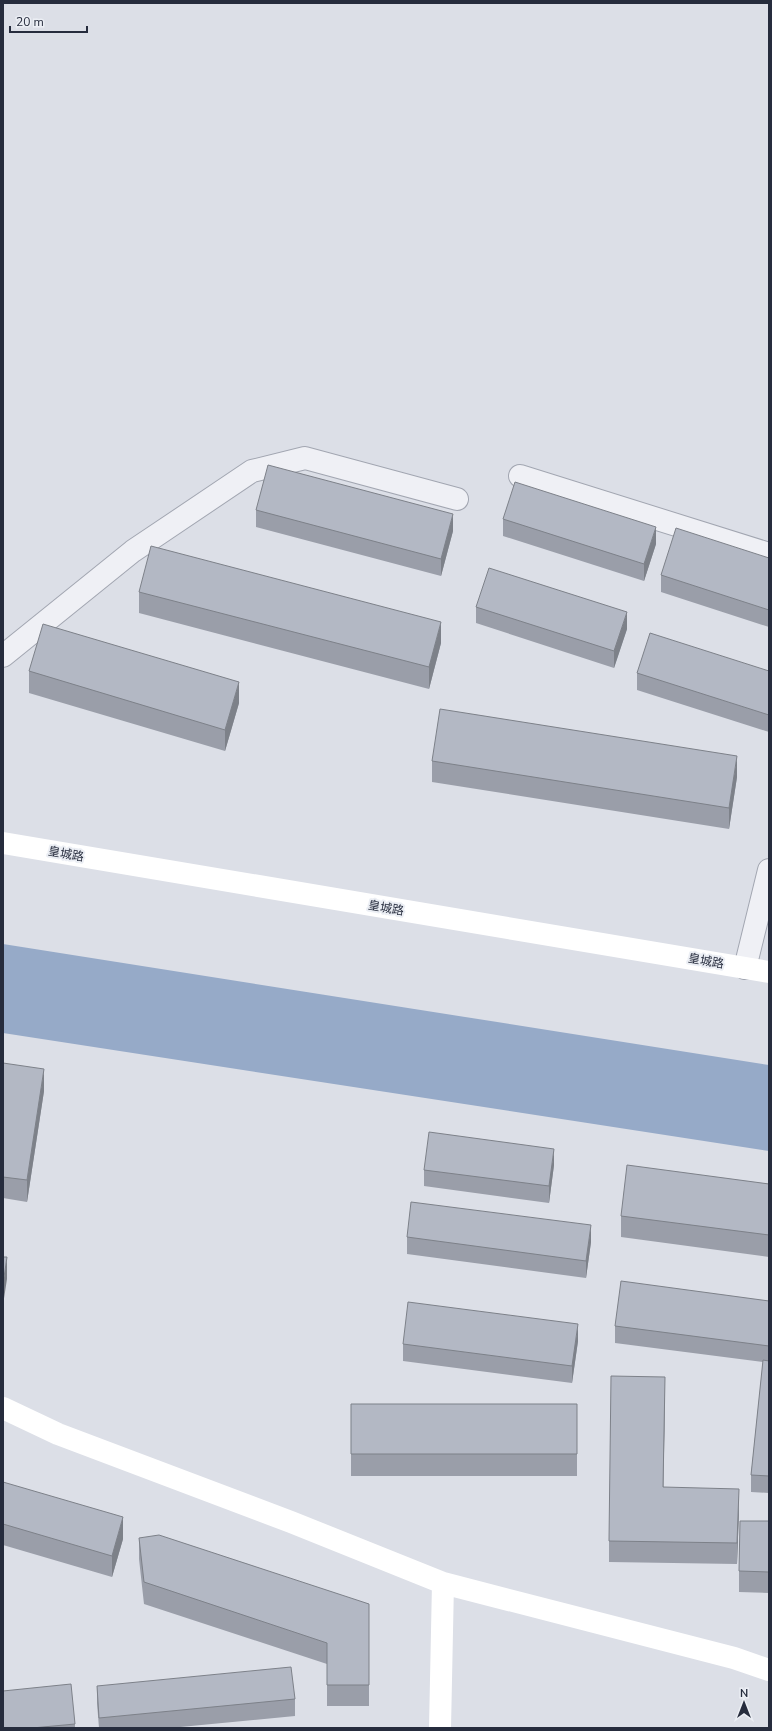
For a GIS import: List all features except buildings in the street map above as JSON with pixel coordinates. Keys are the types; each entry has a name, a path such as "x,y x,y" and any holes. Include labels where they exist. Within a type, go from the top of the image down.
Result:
{"main road":[{"name":"皇城路","path":"3,843 769,972"},
{"path":"3,1408 58,1434 291,1522 443,1583 734,1658 769,1670"},
{"path":"440,1728 443,1583"}],"street":[{"path":"3,656 134,551 252,471 305,458 457,499"},
{"path":"520,476 769,554"},
{"path":"745,968 769,870"}],"water":[{"path":"3,944 769,1065 769,1151 3,1033"}]}
